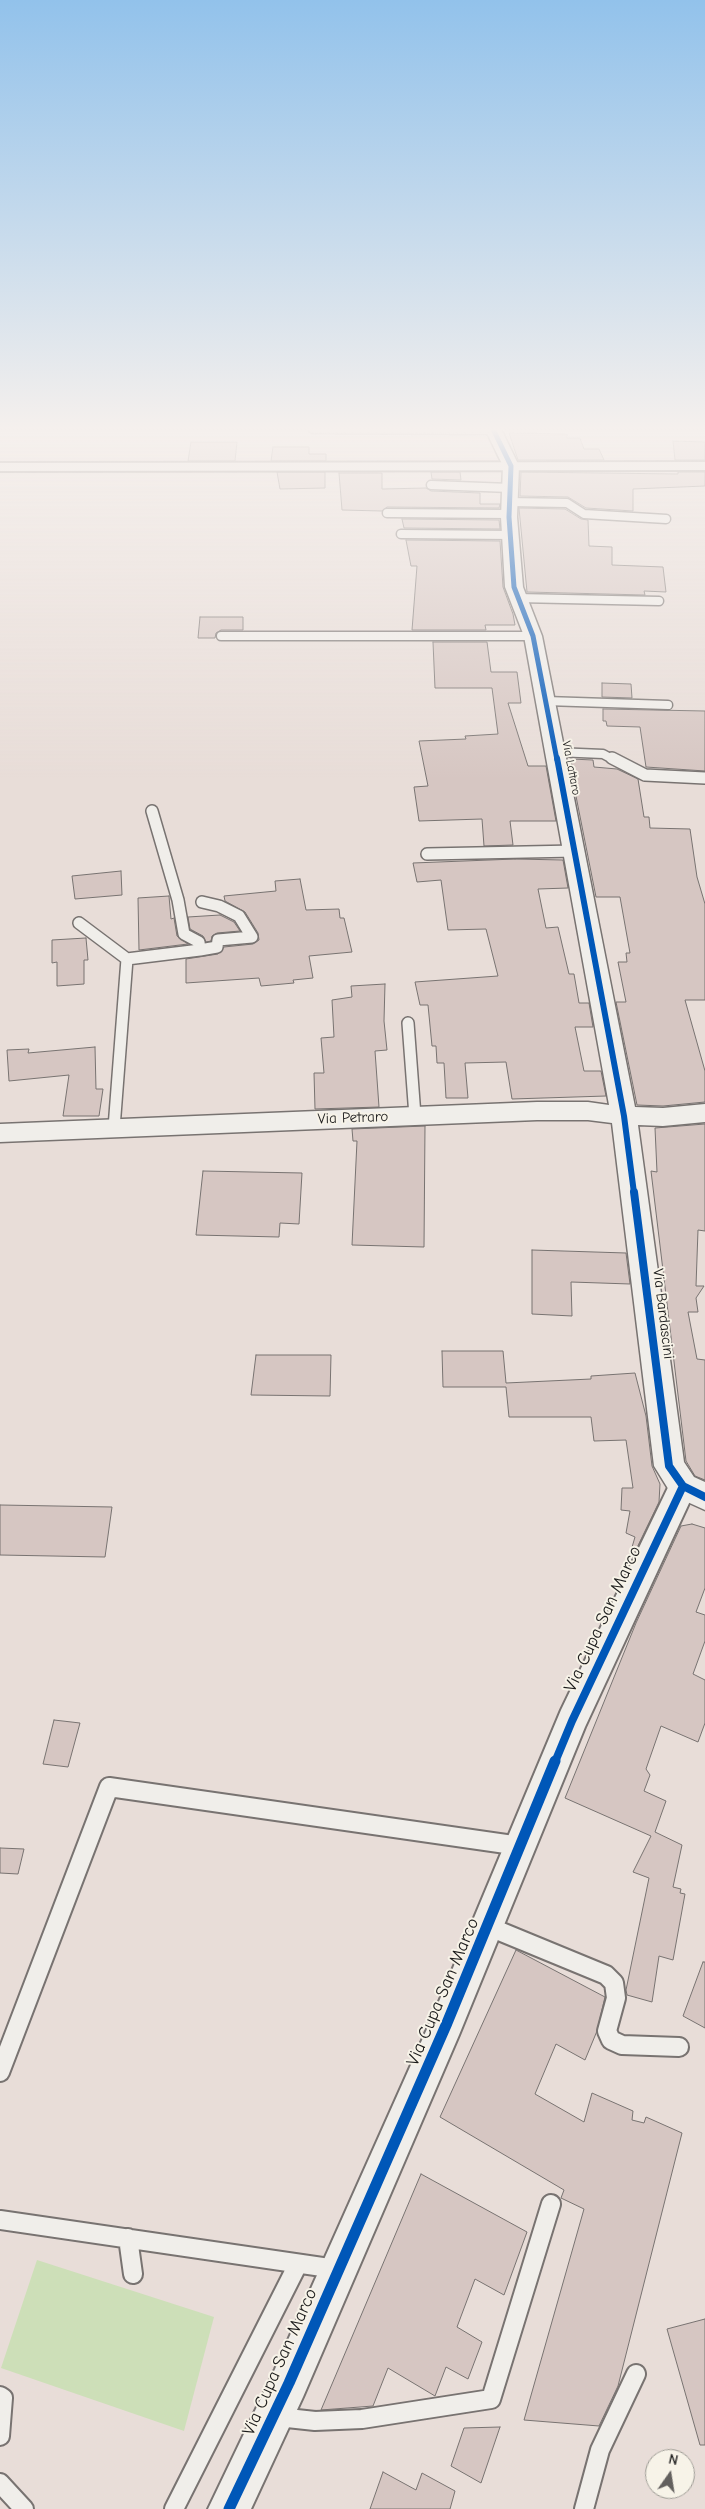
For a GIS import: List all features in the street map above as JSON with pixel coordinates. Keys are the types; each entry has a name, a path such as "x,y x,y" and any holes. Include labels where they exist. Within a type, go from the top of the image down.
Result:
{"street":[{"name":"Via Lattaro","path":"512,546 516,598 533,636 624,1116"},
{"name":"Via Petraro","path":"0,1132 537,1111 664,1117 705,1113"},
{"name":"Via Bardascini","path":"624,1116 669,1466 694,1491"},
{"name":"Via Cupa San Marco","path":"228,2509 273,2416 338,2270 487,1926 572,1721 694,1491"}],"lane":[{"path":"516,598 659,602"},
{"path":"221,636 533,636"},
{"path":"546,701 668,705"},
{"path":"556,752 603,754 645,775 705,778"},
{"path":"152,811 178,900 184,934 199,942 200,950"},
{"path":"427,854 575,851"},
{"path":"79,923 127,958 218,947 218,940 252,937 239,916 219,906 202,902"},
{"path":"114,1128 127,958"},
{"path":"408,1023 416,1116"},
{"path":"0,2072 109,1787 520,1846"},
{"path":"487,1926 606,1975 614,1983 616,1998 607,2031 611,2040 622,2045 679,2047"},
{"path":"273,2416 315,2421 362,2419 492,2399 552,2204"},
{"path":"0,2220 338,2270"},
{"path":"128,2238 133,2274"},
{"path":"174,2509 298,2264"},
{"path":"584,2509 600,2450 636,2374"},
{"path":"0,2396 3,2398 0,2436"},
{"path":"0,2483 24,2509"}],"green space":[{"path":"37,2260 214,2317 184,2431 1,2368"}],"building":[{"path":"407,546 500,546 503,587 515,625 485,625 486,630 412,630 417,566 411,566"},
{"path":"523,546 612,547 612,565 663,567 666,592 644,591 645,595 527,592"},
{"path":"200,617 243,617 243,630 221,630 216,633 215,638 198,638"},
{"path":"433,642 487,642 491,672 517,672 521,703 508,703 528,766 546,766 556,821 510,821 513,845 484,846 482,819 419,821 414,787 428,786 419,741 466,739 465,736 498,734 492,688 435,688"},
{"path":"602,683 631,684 632,698 602,697"},
{"path":"603,709 705,711 705,771 646,767 640,727 607,726 606,721 603,721"},
{"path":"571,759 593,760 594,767 617,769 638,779 644,817 649,817 650,828 690,829 697,877 705,904 705,1000 685,1000 705,1071 705,1102 663,1106 637,1105 616,1002 626,1002 618,962 627,962 626,953 630,953 620,897 596,897 570,766 572,766"},
{"path":"515,859 563,860 568,888 538,889 546,928 558,927 569,974 574,974 579,1003 589,1003 593,1027 575,1027 584,1071 601,1071 606,1096 512,1099 506,1062 465,1063 468,1098 446,1098 444,1063 437,1063 436,1046 432,1046 428,1005 420,1005 415,982 498,976 486,929 448,930 441,880 417,882 413,863"},
{"path":"121,871 122,895 75,899 72,876"},
{"path":"300,879 306,910 339,909 340,918 344,918 352,952 309,956 313,978 293,980 294,983 261,986 259,978 186,983 186,959 218,954 224,947 253,944 259,940 258,933 245,912 225,901 224,896 276,891 275,881"},
{"path":"169,896 171,919 174,918 177,936 188,944 139,950 138,898"},
{"path":"220,915 234,922 240,931 217,933 212,936 211,941 206,942 203,936 190,929 188,917"},
{"path":"86,938 88,960 84,960 84,984 57,986 57,962 52,963 52,940"},
{"path":"385,984 384,1021 387,1050 375,1051 379,1107 315,1109 314,1073 324,1073 321,1038 334,1037 332,1000 352,997 351,986"},
{"path":"95,1047 96,1089 103,1089 99,1116 63,1116 69,1075 9,1081 7,1050 29,1049 28,1053"},
{"path":"705,1124 705,1231 698,1230 696,1286 704,1286 696,1298 698,1312 688,1312 697,1359 705,1360 705,1480 695,1476 686,1461 651,1171 657,1172 655,1128"},
{"path":"425,1126 424,1247 352,1245 357,1141 353,1141 352,1129"},
{"path":"203,1171 302,1173 299,1224 280,1223 279,1237 196,1235"},
{"path":"532,1250 626,1253 630,1284 571,1282 572,1316 532,1314"},
{"path":"442,1351 503,1351 506,1383 591,1379 591,1376 635,1373 646,1416 652,1466 660,1484 659,1502 633,1556 630,1554 635,1537 626,1533 630,1511 621,1510 622,1488 633,1488 626,1440 594,1441 591,1417 509,1417 506,1387 443,1387"},
{"path":"256,1355 331,1355 330,1396 251,1395"},
{"path":"0,1505 112,1507 105,1557 0,1555"},
{"path":"692,1524 705,1528 705,1588 696,1612 705,1615 705,1641 693,1674 705,1680 705,1723 698,1742 661,1726 646,1769 650,1775 644,1791 666,1801 655,1832 682,1845 673,1887 681,1889 680,1893 685,1894 673,1960 659,1956 652,2002 627,1995 626,1990 649,1878 633,1872 651,1836 565,1798 636,1623 681,1526"},
{"path":"54,1720 80,1723 68,1767 43,1764"},
{"path":"0,1848 24,1849 18,1874 0,1873"},
{"path":"516,1950 605,1997 597,2031 585,2060 556,2044 535,2094 584,2122 592,2093 633,2111 632,2120 644,2123 646,2117 682,2133 618,2386 599,2426 524,2420 584,2209 561,2198 564,2190 440,2117"},
{"path":"703,1962 705,1962 705,2028 683,2016"},
{"path":"421,2174 527,2232 504,2295 475,2279 457,2327 482,2342 468,2379 446,2367 435,2396 388,2368 373,2406 321,2410"},
{"path":"705,2319 705,2445 700,2445 667,2329"},
{"path":"500,2427 481,2483 451,2466 464,2428"},
{"path":"383,2472 416,2490 422,2473 455,2491 450,2509 370,2509"}],"cycle path":[{"path":"512,546 514,587 533,636 624,1116 669,1466 683,1486 705,1497"},
{"path":"229,2509 289,2383 447,2023 572,1721 683,1486"}]}
